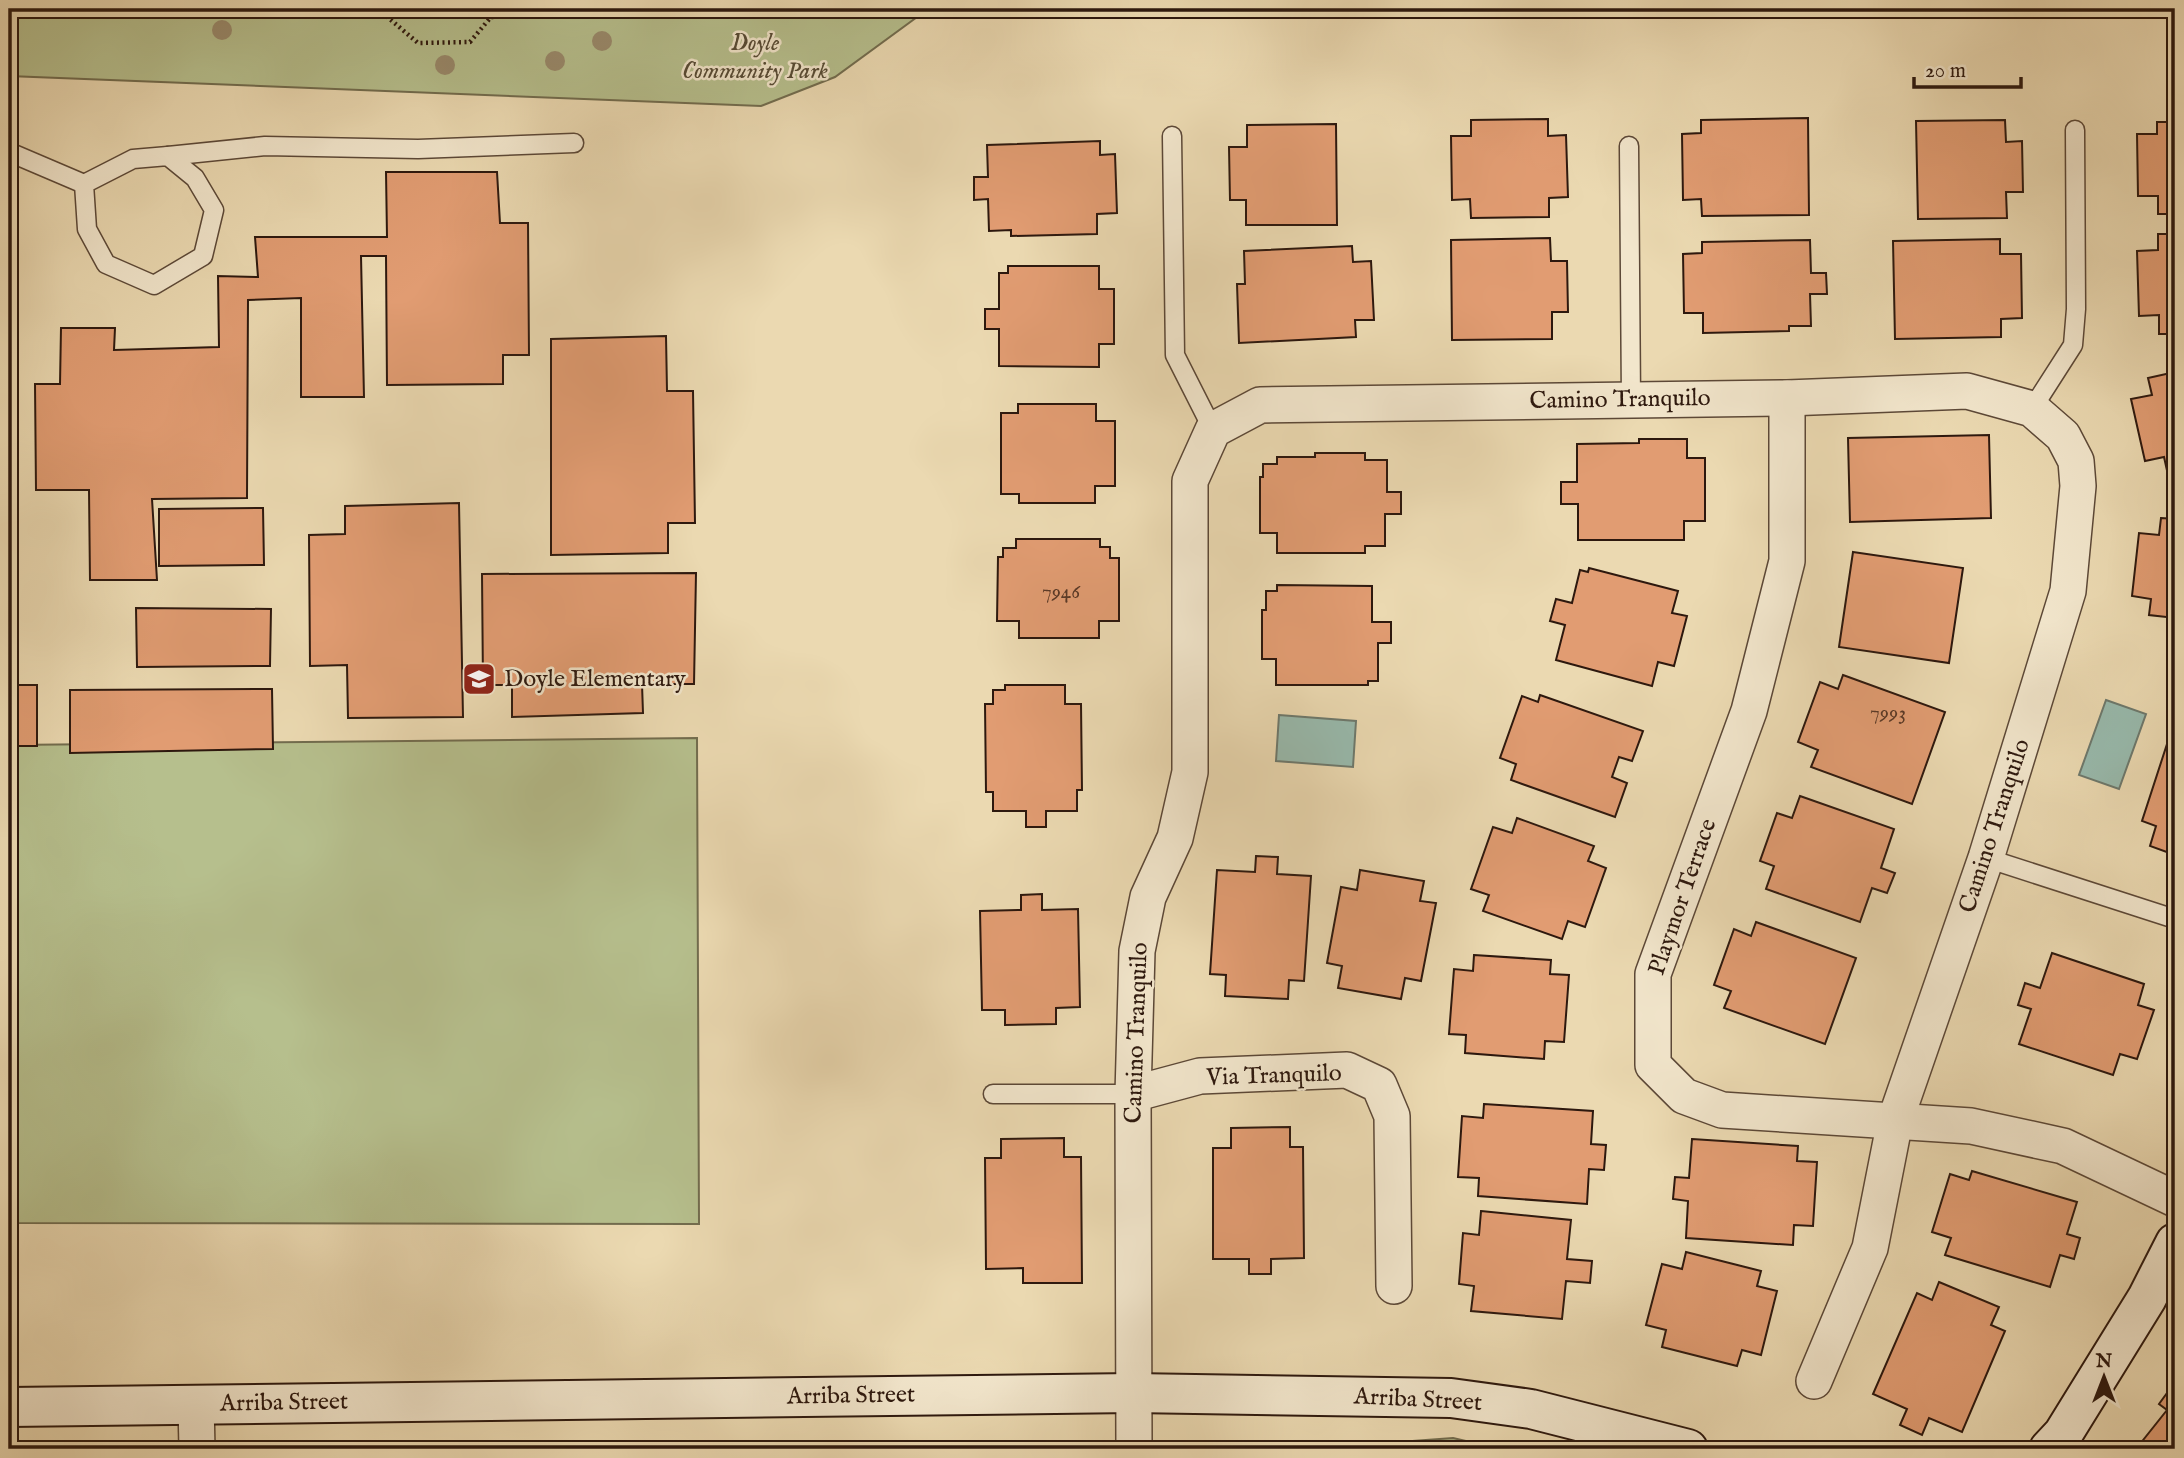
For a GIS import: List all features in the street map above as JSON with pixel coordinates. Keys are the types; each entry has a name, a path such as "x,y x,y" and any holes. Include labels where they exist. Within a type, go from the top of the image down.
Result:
{"street":[{"name":"Camino Tranquilo","path":"1134,1449 1133,1094 1137,951 1148,897 1175,838 1190,772 1190,481 1213,430 1259,405 1787,398 1967,391 2032,409 2063,436 2076,461 2078,486 2068,592 1986,858 1895,1121 1870,1248 1814,1381"},
{"name":"Playmor Terrace","path":"1787,398 1787,561 1749,711 1653,974 1653,1065 1684,1096 1723,1110 1971,1126 2063,1146 2175,1199"},
{"name":"Via Tranquilo","path":"1133,1094 1200,1076 1347,1070 1379,1085 1392,1116 1394,1286"},
{"path":"2049,1449 2063,1434 2147,1298 2175,1242"},
{"name":"Arriba Street","path":"9,1407 1133,1393 1451,1398 1531,1409 1688,1449"},
{"path":"196,1405 197,1449"}],"lane":[{"path":"2032,409 2073,345 2076,309 2075,130"},
{"path":"1172,136 1175,355 1213,430"},
{"path":"9,154 84,184 133,159 265,146 418,149 574,143"},
{"path":"1629,146 1631,400"},
{"path":"84,184 87,229 106,264 155,285 203,256 214,211 195,178 168,156"},
{"path":"1986,858 2175,919"},
{"path":"993,1094 1133,1094"}],"path":[{"path":"378,9 418,43 470,42 491,17 861,9"}],"green space":[{"name":"Doyle Community Park","path":"9,9 928,9 835,77 761,106 9,76"},
{"path":"697,738 699,1224 9,1223 9,745"},
{"path":"1453,1438 1500,1449 1361,1449 1359,1445"}],"shaded area":[{"path":"2106,700 2146,714 2119,789 2079,775"},
{"path":"1279,715 1356,721 1353,767 1276,761"}],"building":[{"path":"1808,118 1809,215 1702,216 1701,199 1683,200 1682,134 1701,133 1701,120"},
{"path":"1548,119 1548,136 1566,135 1568,197 1549,198 1549,217 1471,218 1470,199 1452,200 1451,136 1471,136 1471,120"},
{"path":"2005,120 2006,142 2022,141 2023,192 2006,192 2007,218 1918,219 1916,121"},
{"path":"2157,122 2175,122 2175,214 2158,214 2158,196 2138,196 2137,134 2157,134"},
{"path":"1336,124 1337,225 1246,225 1246,200 1230,200 1229,147 1247,147 1247,125"},
{"path":"1100,141 1100,155 1115,154 1117,213 1097,214 1097,234 1011,236 1011,230 989,231 988,199 974,200 974,177 988,177 987,145"},
{"path":"386,172 497,172 500,223 528,223 529,355 503,355 503,384 387,385 386,256 361,256 364,397 301,397 301,298 248,300 247,498 152,499 157,580 90,580 89,490 36,490 35,384 60,384 61,328 115,328 114,350 219,347 218,276 258,277 255,237 387,237"},
{"path":"2158,234 2175,234 2175,334 2159,334 2159,315 2139,316 2137,251 2158,250"},
{"path":"1550,238 1551,261 1567,261 1568,312 1552,312 1552,339 1452,340 1451,240"},
{"path":"2000,239 2000,254 2021,254 2022,318 2001,319 2001,337 1895,339 1893,241"},
{"path":"1810,240 1811,273 1826,273 1827,294 1810,294 1811,326 1789,326 1789,331 1703,333 1703,313 1684,313 1683,254 1702,253 1702,242"},
{"path":"1352,246 1353,262 1371,261 1374,320 1355,320 1356,337 1239,343 1237,284 1245,284 1244,251"},
{"path":"1008,266 1099,266 1099,289 1114,289 1114,344 1099,344 1099,367 999,366 999,329 985,329 985,309 999,309 999,273 1008,273"},
{"path":"666,336 667,391 693,391 695,523 668,523 668,553 551,555 551,339"},
{"path":"2175,372 2175,473 2168,475 2164,457 2145,461 2131,399 2152,395 2148,378"},
{"path":"1018,404 1096,404 1096,421 1115,421 1115,486 1095,486 1095,503 1019,503 1019,494 1001,494 1001,413 1018,413"},
{"path":"1989,435 1991,518 1850,522 1848,438"},
{"path":"1639,439 1687,439 1687,458 1705,458 1705,521 1684,521 1684,540 1578,540 1578,504 1561,504 1561,482 1577,482 1577,444 1639,443"},
{"path":"1315,453 1365,453 1365,460 1387,460 1387,492 1401,492 1401,514 1385,514 1385,546 1365,546 1365,553 1277,553 1277,533 1260,533 1260,477 1263,477 1263,464 1277,464 1277,457 1315,457"},
{"path":"459,503 463,717 348,718 347,665 310,666 309,535 345,534 345,506"},
{"path":"263,508 264,565 159,566 159,509"},
{"path":"2161,518 2175,519 2175,618 2149,615 2151,599 2132,596 2139,533 2159,535"},
{"path":"1016,539 1100,539 1100,547 1110,547 1110,558 1119,558 1119,621 1099,621 1099,638 1019,638 1019,621 997,621 998,557 1003,557 1003,548 1016,548"},
{"path":"1853,552 1963,568 1949,663 1839,647"},
{"path":"1589,568 1678,591 1672,613 1687,616 1674,666 1658,662 1652,686 1556,660 1565,625 1550,621 1556,599 1572,603 1580,570 1588,572"},
{"path":"696,573 694,684 642,684 643,713 512,717 512,685 483,685 482,574"},
{"path":"1277,585 1372,586 1372,622 1391,622 1391,643 1378,643 1378,681 1368,681 1368,685 1276,685 1276,659 1262,659 1262,610 1266,610 1266,591 1277,591"},
{"path":"136,608 271,609 270,666 137,667"},
{"path":"1843,675 1945,712 1912,804 1811,767 1818,750 1798,742 1820,682 1838,689"},
{"path":"9,685 37,685 37,746 9,746"},
{"path":"1005,685 1065,685 1065,704 1081,704 1082,790 1077,790 1077,811 1046,811 1046,827 1026,827 1026,811 993,811 993,792 986,792 985,704 993,704 993,690 1005,690"},
{"path":"272,689 273,749 70,753 70,690"},
{"path":"1540,695 1643,731 1632,761 1619,757 1612,777 1627,783 1615,817 1511,780 1516,764 1500,758 1522,696 1538,702"},
{"path":"2175,741 2175,855 2150,846 2156,826 2142,821 2167,744 2173,746"},
{"path":"1800,796 1894,829 1881,868 1895,873 1887,893 1872,888 1860,922 1766,889 1774,866 1760,861 1777,813 1792,818"},
{"path":"1517,818 1594,846 1588,861 1606,868 1585,927 1568,921 1562,939 1483,911 1489,895 1471,889 1493,827 1512,833"},
{"path":"1256,856 1278,857 1277,874 1311,876 1304,981 1289,980 1288,999 1225,996 1226,975 1210,974 1217,870 1255,872"},
{"path":"1360,870 1424,881 1420,901 1436,903 1421,981 1405,978 1401,999 1338,988 1342,966 1327,963 1341,887 1357,890"},
{"path":"1042,894 1042,910 1078,909 1080,1007 1056,1008 1056,1024 1005,1025 1005,1010 982,1010 980,911 1021,910 1021,895"},
{"path":"1756,922 1856,958 1825,1044 1724,1008 1731,991 1714,985 1734,929 1751,936"},
{"path":"2052,953 2144,984 2138,1005 2154,1010 2137,1059 2120,1054 2113,1075 2019,1044 2031,1009 2018,1005 2025,983 2040,988"},
{"path":"1474,955 1551,960 1550,974 1569,975 1564,1042 1545,1041 1544,1059 1465,1053 1466,1035 1449,1034 1454,969 1473,971"},
{"path":"1484,1104 1593,1111 1591,1144 1606,1145 1604,1170 1589,1169 1587,1204 1478,1196 1479,1178 1458,1177 1462,1116 1483,1118"},
{"path":"1290,1127 1290,1147 1303,1147 1304,1258 1271,1259 1271,1274 1249,1274 1249,1259 1213,1259 1213,1148 1231,1148 1231,1128"},
{"path":"1064,1138 1064,1157 1081,1157 1082,1283 1023,1283 1023,1268 986,1269 985,1158 1001,1158 1001,1139"},
{"path":"1692,1139 1798,1146 1797,1161 1817,1162 1813,1226 1794,1225 1793,1245 1686,1238 1688,1201 1673,1199 1675,1177 1689,1178"},
{"path":"1972,1171 2077,1202 2067,1234 2080,1238 2074,1259 2060,1255 2050,1287 1945,1255 1951,1238 1932,1232 1950,1174 1969,1180"},
{"path":"1481,1211 1571,1220 1567,1259 1592,1261 1590,1283 1566,1281 1562,1319 1471,1311 1474,1286 1459,1284 1463,1233 1479,1235"},
{"path":"1686,1252 1761,1271 1757,1286 1777,1291 1761,1355 1742,1350 1737,1366 1662,1347 1666,1330 1646,1325 1662,1264 1682,1269"},
{"path":"1939,1282 1999,1307 1991,1325 2005,1331 1962,1432 1929,1418 1922,1435 1900,1425 1907,1409 1873,1394 1917,1293 1932,1300"},
{"path":"2175,1382 2175,1449 2136,1449 2167,1410 2159,1404"}],"place":[{"name":"Doyle Elementary","path":"479,679"}]}
